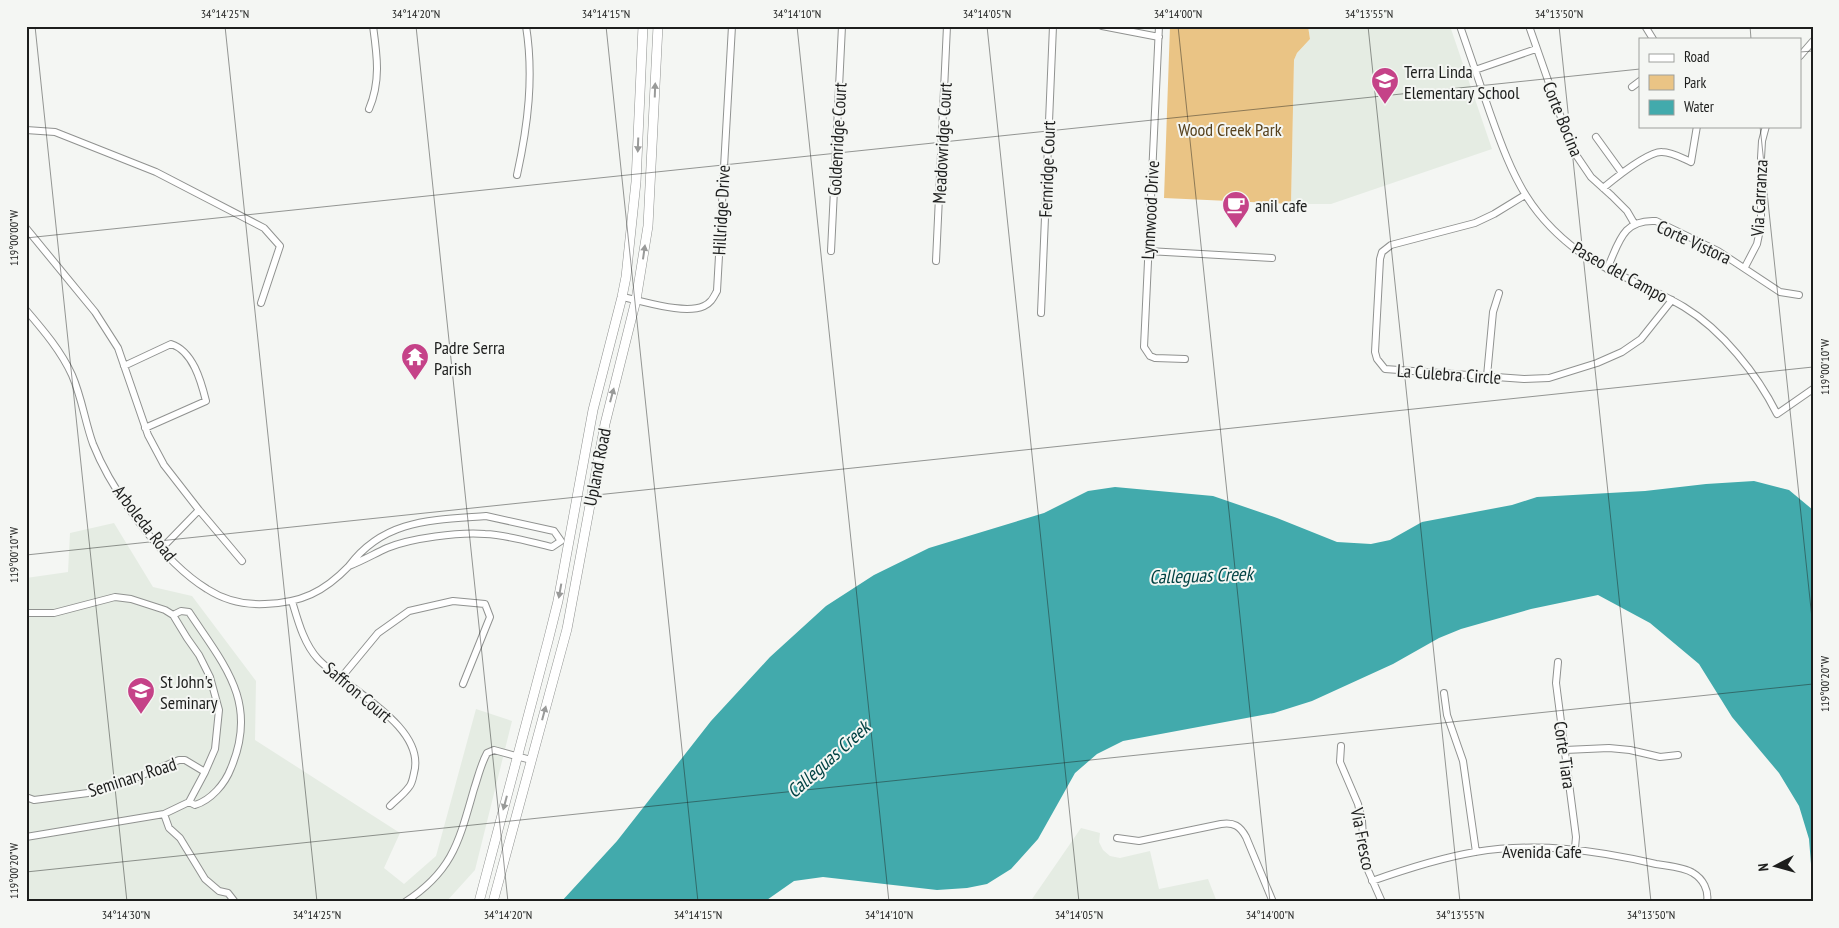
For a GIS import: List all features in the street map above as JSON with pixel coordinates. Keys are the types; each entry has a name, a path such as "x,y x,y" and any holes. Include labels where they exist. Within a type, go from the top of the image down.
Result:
{"main road":[{"name":"Upland Road","path":"479,902 558,602 593,410 622,297 634,214 643,26"},
{"name":"Upland Road","path":"493,902 567,629 605,424 636,300 649,216 658,26"}],"street":[{"path":"370,109 377,82 377,57 373,26"},
{"path":"517,174 525,137 529,105 530,66 526,26"},
{"name":"Hillridge Drive","path":"622,297 673,308 697,308 705,306 717,292 732,26"},
{"name":"Goldenridge Court","path":"831,251 842,26"},
{"name":"Meadowridge Court","path":"936,260 947,26"},
{"name":"Fernridge Court","path":"1041,313 1053,26"},
{"path":"1102,26 1159,37"},
{"name":"Lynnwood Drive","path":"1160,26 1144,346 1150,356 1155,358 1185,359"},
{"name":"Paseo del Campo","path":"1460,26 1508,162 1525,195 1540,215 1566,242 1584,256 1607,269 1686,308 1726,342 1749,369 1777,414 1813,389"},
{"name":"Corte Bocina","path":"1529,26 1572,149 1591,177 1627,211 1634,223"},
{"path":"1645,26 1652,38"},
{"path":"1802,54 1813,41"},
{"path":"1475,70 1536,48"},
{"path":"1632,87 1639,82"},
{"path":"1603,188 1622,173 1656,152 1672,154 1691,162 1697,128"},
{"name":"Via Carranza","path":"1745,267 1758,244 1761,226 1761,158 1762,141 1765,128"},
{"path":"26,130 55,132 156,172 264,228 280,246 261,303"},
{"path":"1596,137 1622,173"},
{"name":"La Culebra Circle","path":"1525,195 1475,223 1392,245 1382,252 1375,352 1381,365 1390,370 1543,378 1597,363 1622,352 1641,339 1659,319 1672,300"},
{"name":"Corte Vistora","path":"1607,269 1629,227 1634,223 1656,221 1718,251 1745,267 1780,292 1799,296"},
{"path":"26,228 95,312 118,348 145,428 164,465 242,561"},
{"path":"1148,251 1272,258"},
{"path":"1487,376 1493,312 1499,293"},
{"name":"Arboleda Road","path":"26,310 61,353 72,374 81,397 93,444 122,497 161,549 208,590 232,601 256,604 300,600 322,589 338,578 360,552 382,535 405,526 434,520 486,516 554,531 561,541 552,547 483,533 438,536 412,540 387,548 366,560 349,566"},
{"path":"124,366 171,344 178,346 187,355 200,380 206,401 145,428"},
{"path":"161,549 199,510"},
{"name":"Seminary Road","path":"26,614 54,613 115,596 166,610 173,615 199,655 210,677 219,710 215,749 189,802 164,814 26,837"},
{"name":"Saffron Court","path":"292,601 303,634 318,658 340,679 394,721 412,746 416,767 410,786 390,806"},
{"path":"340,679 378,633 409,611 454,601 484,604 490,617 463,684"},
{"name":"Seminary Road","path":"173,615 182,611 189,612 224,665 238,698 242,716 242,729 234,762 227,779 204,802 195,804 189,802"},
{"name":"Corte Tiara","path":"1558,662 1556,682 1576,837 1575,848"},
{"path":"1444,694 1447,715 1463,761 1476,852"},
{"name":"Via Fresco","path":"1341,746 1340,762 1358,804 1362,821 1367,868 1382,902"},
{"path":"1565,750 1608,748 1630,750 1660,757 1678,755"},
{"path":"405,902 437,877 454,852 486,752 494,750 532,760"},
{"name":"Seminary Road","path":"26,798 34,800 88,793 130,780 179,760 185,760 205,772"},
{"path":"164,814 169,828 180,838 205,879 219,891 228,893 235,902"},
{"path":"1117,838 1139,841 1221,824 1230,823 1236,825 1246,837 1273,902"},
{"name":"Avenida Cafe","path":"1372,881 1435,860 1476,852 1575,848 1622,856 1692,872 1706,887 1707,902"}],"shaded area":[{"name":"Terra Linda Elementary School","path":"1308,26 1450,26 1492,149 1331,204 1291,204 1294,60 1297,53 1310,39"},
{"name":"St John's Seminary","path":"114,523 153,587 192,596 256,681 255,740 400,833 384,868 404,884 436,856 476,709 512,721 475,870 446,902 435,900 430,902 26,902 26,578 68,572 70,533"},
{"path":"1081,828 1100,833 1099,842 1103,850 1110,856 1120,858 1150,851 1159,889 1208,879 1217,902 1030,902"}],"green space":[{"name":"Wood Creek Park","path":"1170,26 1308,26 1310,39 1297,53 1294,60 1291,204 1164,198"}],"water":[{"name":"Calleguas Creek","path":"1754,481 1789,490 1813,510 1813,889 1809,839 1799,806 1779,773 1732,717 1699,664 1650,623 1598,595 1531,609 1461,629 1439,638 1393,664 1312,701 1274,713 1123,741 1097,754 1075,773 1038,839 1011,869 987,884 967,888 937,890 823,877 794,881 764,902 561,902 617,841 711,721 770,657 826,606 874,575 929,548 1044,513 1088,491 1115,487 1213,496 1277,518 1337,542 1371,544 1390,540 1422,522 1512,505 1537,497 1645,491"}],"place":[{"name":"Terra Linda Elementary School","path":"1385,105"},
{"name":"anil cafe","path":"1236,229"},
{"name":"Padre Serra Parish","path":"415,381"},
{"name":"St John's Seminary","path":"141,715"}]}
